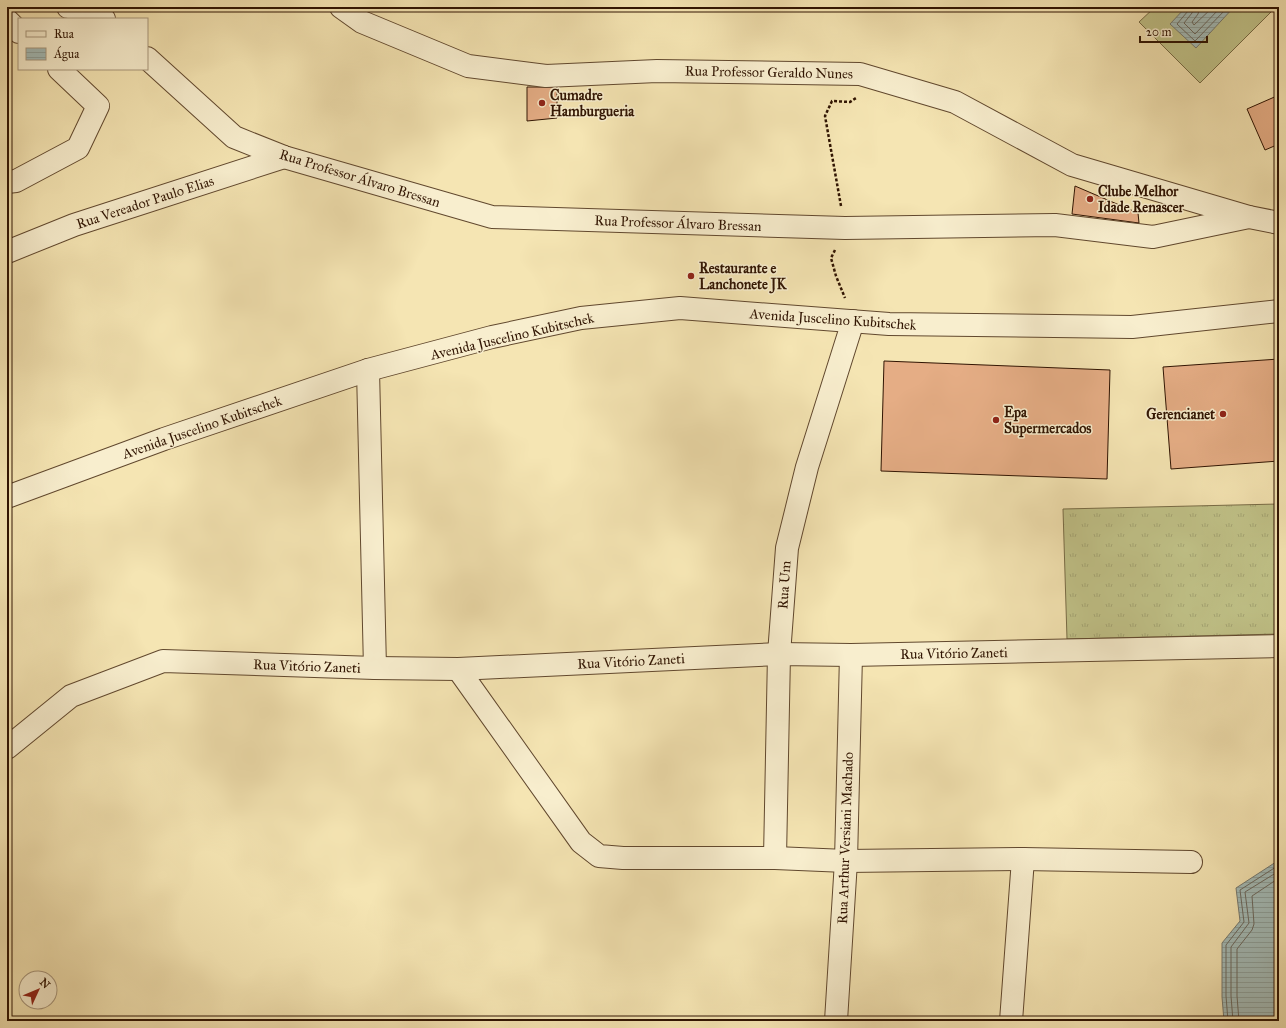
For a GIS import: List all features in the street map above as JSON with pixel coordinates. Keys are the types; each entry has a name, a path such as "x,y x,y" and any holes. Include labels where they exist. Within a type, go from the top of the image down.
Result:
{"street":[{"path":"68,7 101,18"},
{"name":"Rua Professor Geraldo Nunes","path":"341,7 362,22 468,66 546,76 657,70 860,74 955,102 1072,165 1249,217 1279,223"},
{"path":"7,20 18,31"},
{"name":"Rua Professor Álvaro Bressan","path":"148,59 234,137 284,157 492,217 845,228 1055,225 1153,237 1249,217"},
{"path":"7,182 16,181 78,148 98,106 60,70"},
{"name":"Rua Vereador Paulo Elias","path":"7,252 74,224 284,157"},
{"name":"Avenida Juscelino Kubitschek","path":"7,497 164,439 368,370 492,337 581,318 680,308 889,324 1132,328 1279,310"},
{"name":"Rua Um","path":"775,858 779,654 787,548 807,467 853,321"},
{"path":"368,370 375,668"},
{"name":"Rua Vitório Zaneti","path":"7,748 71,696 163,661 375,668 458,669 779,654 851,655 1279,646"},
{"name":"Rua Arthur Versiani Machado","path":"836,1021 846,861 851,655"},
{"path":"458,669 581,842 599,856 623,858 775,858 846,861 1022,859 1191,862"},
{"path":"1011,1021 1022,859"}],"path":[{"path":"853,321 836,276 831,258 845,228 825,116 832,101 850,102 861,95 860,74"}],"green space":[{"path":"1155,7 1276,7 1200,83 1139,22"},
{"path":"1279,504 1279,634 1067,639 1063,509"}],"water":[{"path":"1186,7 1234,7 1196,48 1170,24"},
{"path":"1279,860 1279,1021 1224,1021 1222,997 1222,943 1240,921 1236,888"}],"building":[{"name":"Cumadre Hamburgueria","path":"527,87 557,87 557,118 527,121"},
{"path":"1279,95 1279,144 1265,150 1247,109"},
{"name":"Clube Melhor Idade Renascer","path":"1075,186 1138,213 1139,223 1072,214"},
{"name":"Gerencianet","path":"1279,359 1279,461 1171,469 1163,367"},
{"name":"Epa Supermercados","path":"884,361 1110,370 1107,479 881,471"}],"place":[{"name":"Cumadre Hamburgueria","path":"542,103"},
{"name":"Clube Melhor Idade Renascer","path":"1090,199"},
{"name":"Restaurante e Lanchonete JK","path":"691,276"},
{"name":"Gerencianet","path":"1223,414"},
{"name":"Epa Supermercados","path":"996,420"}]}
